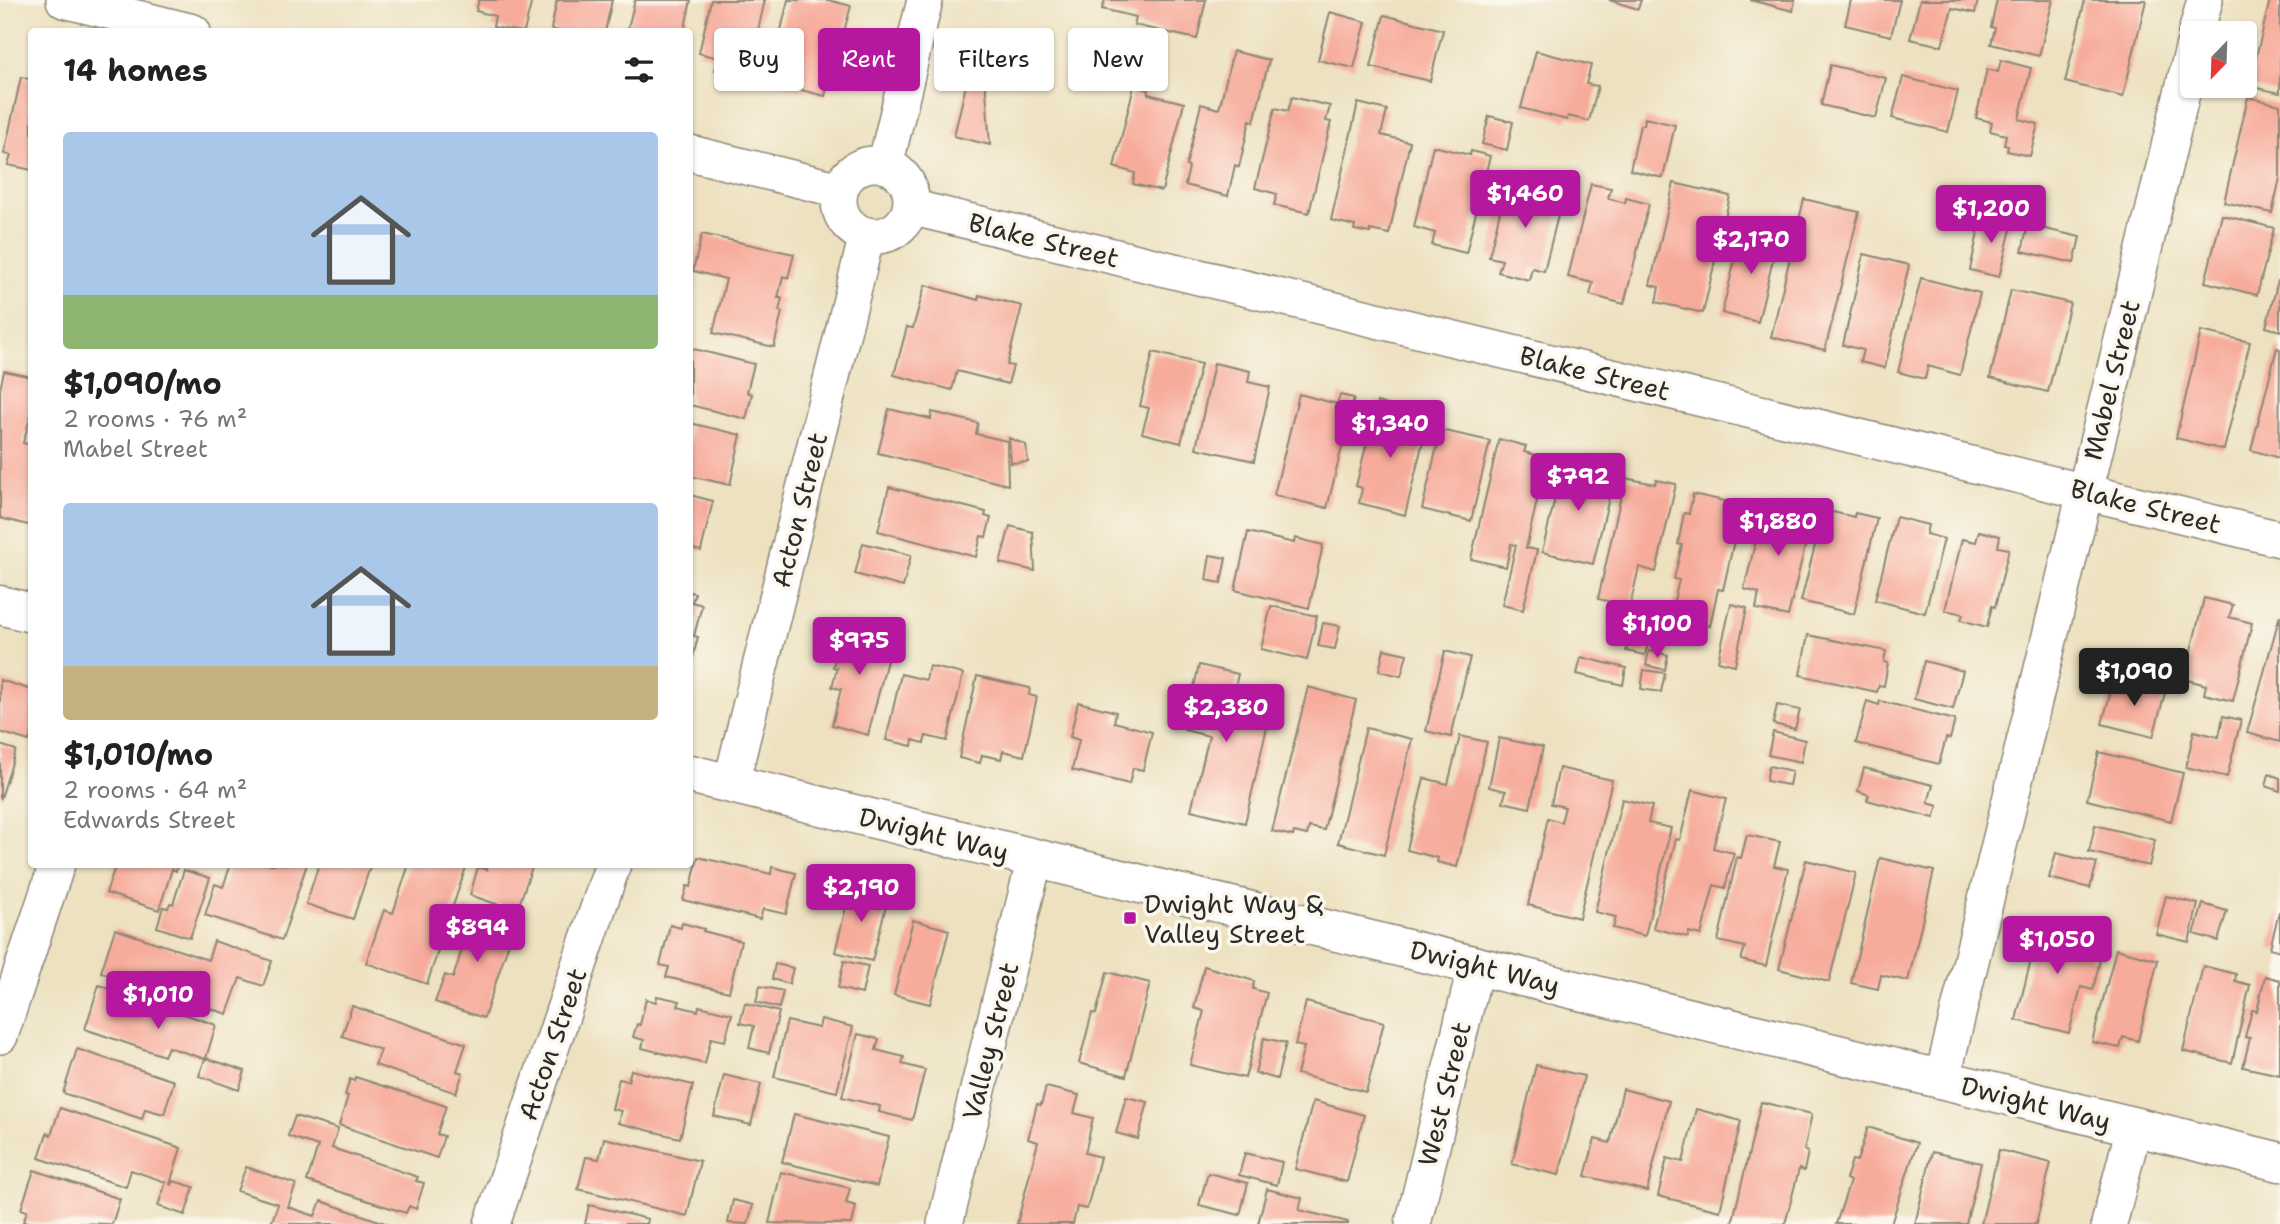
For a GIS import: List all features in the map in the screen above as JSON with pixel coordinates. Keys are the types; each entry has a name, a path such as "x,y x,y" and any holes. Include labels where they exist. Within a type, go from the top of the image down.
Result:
{"street":[{"path":"64,0 177,28"},
{"path":"885,166 925,0"},
{"path":"2199,21 2205,0"},
{"name":"Mabel Street","path":"1942,1080 2181,98"},
{"path":"693,154 840,190"},
{"path":"872,165 885,166 895,170 909,186 910,207 906,218 888,234 866,235 856,231 844,217 840,209 840,190 847,177 858,169 872,165"},
{"name":"Blake Street","path":"910,207 2280,539"},
{"name":"Acton Street","path":"731,784 866,235"},
{"path":"0,605 28,612"},
{"name":"Dwight Way","path":"693,775 2280,1162"},
{"name":"Valley Street","path":"945,1224 1035,858"},
{"path":"0,1036 56,868"},
{"name":"Acton Street","path":"492,1224 611,868"},
{"name":"West Street","path":"1413,1224 1476,965"},
{"path":"2109,1224 2134,1127"}],"building":[{"path":"479,0 532,0 525,28 493,27 495,16 476,11"},
{"path":"557,0 612,0 606,28 551,28"},
{"path":"635,0 691,0 685,28 628,28"},
{"path":"711,0 765,0 759,28 714,28 714,57 699,53"},
{"path":"788,0 828,0 851,6 845,28 818,28 818,91 826,91 825,96 804,91 804,28 782,28"},
{"path":"1105,0 1206,0 1197,39 1168,33 1168,28 1134,25 1136,17 1102,9"},
{"path":"1609,0 1641,0 1638,9"},
{"path":"1750,0 1795,0 1793,11"},
{"path":"1851,0 1900,0 1891,36 1845,25"},
{"path":"1920,0 1978,0 1975,13 1952,8 1942,46 1910,39"},
{"path":"1997,0 2053,0 2039,56 1991,44 1995,28 1991,27"},
{"path":"2085,0 2146,0 2123,97 2065,82"},
{"path":"2270,0 2280,2 2280,93 2258,88 2258,49"},
{"path":"1330,12 1366,22 1354,68 1318,60"},
{"path":"1384,15 1443,30 1430,81 1371,67"},
{"path":"1233,51 1269,60 1254,122 1250,120 1239,167 1235,165 1228,196 1185,185 1189,167 1186,166 1201,104 1219,109"},
{"path":"1536,51 1591,65 1586,84 1598,86 1589,121 1568,116 1567,120 1521,108"},
{"path":"2001,60 2031,68 2019,119 2038,124 2030,156 2007,151 2008,146 2004,145 2006,135 1990,131 1992,122 1976,118 1987,69 1998,72"},
{"path":"1830,65 1886,78 1876,118 1821,105"},
{"path":"21,77 28,79 28,169 8,165 11,155 4,154"},
{"path":"1903,77 1958,91 1948,132 1892,118"},
{"path":"965,91 986,91 990,145 954,136"},
{"path":"1133,91 1149,91 1148,94 1184,103 1162,191 1133,184 1135,173 1114,167"},
{"path":"1292,97 1330,106 1326,121 1331,122 1309,213 1274,205 1277,194 1255,188 1275,108 1288,111"},
{"path":"2248,98 2280,105 2280,178 2272,213 2224,202"},
{"path":"1358,103 1387,110 1381,135 1410,142 1389,234 1354,230 1355,226 1331,220"},
{"path":"1489,116 1513,122 1507,150 1482,144"},
{"path":"1645,118 1675,125 1663,178 1630,170 1640,125 1644,125"},
{"path":"1433,146 1470,155 1471,151 1490,156 1466,253 1432,245 1435,233 1414,227"},
{"path":"1507,182 1563,196 1544,271 1532,268 1529,280 1498,272 1502,260 1489,257"},
{"path":"1674,183 1730,196 1703,313 1656,302 1659,287 1650,285"},
{"path":"1591,184 1611,188 1608,198 1625,203 1626,198 1649,204 1624,304 1590,295 1593,283 1568,277"},
{"path":"1804,199 1859,212 1825,350 1771,337"},
{"path":"1982,214 2013,221 1999,277 1970,270"},
{"path":"2222,215 2274,228 2257,295 2205,282"},
{"path":"2028,225 2080,237 2074,263 2022,251"},
{"path":"1756,228 1779,234 1758,322 1722,313 1740,239 1753,242"},
{"path":"702,234 794,254 788,278 783,276 778,298 782,298 779,311 782,312 774,347 713,333 726,279 693,271"},
{"path":"1864,254 1909,265 1885,368 1860,362 1863,350 1843,345"},
{"path":"1921,278 1980,293 1960,375 1928,366 1925,379 1898,372"},
{"path":"2280,281 2280,331 2266,327"},
{"path":"925,285 978,300 979,295 1022,306 1007,365 1013,366 1008,384 957,371 952,390 894,375 907,327 913,328"},
{"path":"2011,290 2070,303 2048,392 1990,378"},
{"path":"2201,331 2250,342 2224,450 2176,438"},
{"path":"2277,348 2280,349 2279,458 2251,450"},
{"path":"693,349 754,364 747,392 752,394 746,419 693,406"},
{"path":"1153,352 1201,364 1181,443 1142,433 1149,408 1140,406"},
{"path":"1214,363 1250,371 1248,382 1270,387 1254,461 1196,448"},
{"path":"4,371 28,376 28,425 23,443 28,444 28,525 0,518 0,389"},
{"path":"1299,394 1337,404 1340,395 1354,398 1327,508 1274,495"},
{"path":"1377,402 1406,410 1404,419 1427,425 1405,515 1359,503 1362,488 1356,486"},
{"path":"889,409 931,419 932,412 978,423 976,434 1007,441 1008,485 878,453"},
{"path":"693,424 741,435 730,485 693,477"},
{"path":"1441,430 1490,441 1471,521 1422,509"},
{"path":"1009,438 1026,445 1028,462 1011,463"},
{"path":"1499,439 1526,446 1524,452 1547,458 1526,548 1537,550 1523,610 1502,605 1516,545 1511,544 1506,567 1471,559"},
{"path":"1565,457 1586,462 1585,470 1614,477 1593,564 1542,552"},
{"path":"1625,478 1655,484 1656,480 1676,484 1656,572 1639,567 1630,606 1598,599"},
{"path":"889,487 986,512 985,516 991,518 986,537 981,536 976,557 878,531"},
{"path":"1693,494 1742,505 1723,590 1718,589 1710,626 1670,617 1679,580 1674,579 1682,545 1678,544 1684,513 1689,514"},
{"path":"693,496 713,501 701,551 693,549"},
{"path":"1779,506 1813,514 1788,616 1756,609 1759,593 1744,589 1764,508 1778,511"},
{"path":"1824,510 1854,517 1855,513 1877,518 1854,614 1801,601"},
{"path":"1896,517 1928,525 1926,534 1944,539 1925,613 1875,600"},
{"path":"1010,526 1033,532 1035,571 1000,563"},
{"path":"1979,531 2000,536 1998,547 2009,549 1995,607 1992,606 1987,627 1961,620 1963,614 1945,610 1962,539 1976,542"},
{"path":"1248,532 1294,543 1295,538 1323,545 1309,608 1235,590"},
{"path":"863,543 911,555 903,587 855,574"},
{"path":"1210,555 1226,558 1221,583 1206,580"},
{"path":"2204,598 2233,605 2229,617 2252,623 2233,701 2204,694 2206,685 2184,679"},
{"path":"693,602 702,605 694,636 698,637 693,657"},
{"path":"1731,604 1747,608 1735,665 1718,661"},
{"path":"1271,606 1317,616 1307,660 1261,649"},
{"path":"1636,611 1655,616 1645,655 1626,651"},
{"path":"2280,615 2280,742 2247,733"},
{"path":"1323,623 1340,626 1335,649 1318,646"},
{"path":"843,625 893,637 868,735 832,725 841,689 832,687 837,668 833,667"},
{"path":"1808,635 1886,651 1884,662 1888,663 1884,686 1879,685 1877,692 1800,675"},
{"path":"1384,649 1407,654 1401,676 1379,671"},
{"path":"1445,651 1470,657 1451,737 1426,731"},
{"path":"1649,651 1668,655 1665,670 1646,665"},
{"path":"1581,657 1626,668 1623,685 1577,674"},
{"path":"1924,661 1963,671 1953,709 1914,699"},
{"path":"1199,665 1238,674 1233,696 1272,705 1245,823 1191,810 1209,736 1184,730"},
{"path":"929,666 963,674 947,741 926,736 924,743 913,740 912,746 886,740 901,674 926,680"},
{"path":"1644,670 1665,673 1661,692 1641,689"},
{"path":"977,676 1030,688 1029,695 1037,697 1024,756 1003,751 1001,759 982,755 980,763 959,758"},
{"path":"0,680 28,689 28,741 0,732"},
{"path":"2114,680 2165,693 2153,737 2102,724"},
{"path":"1308,687 1356,700 1324,830 1309,827 1307,835 1294,832 1293,836 1272,831"},
{"path":"1867,701 1879,705 1880,701 1955,720 1950,739 1946,738 1939,764 1856,743"},
{"path":"1078,702 1116,712 1114,722 1152,732 1143,770 1133,768 1129,784 1072,770 1079,740 1070,737"},
{"path":"1777,705 1800,710 1795,729 1773,724"},
{"path":"2223,716 2241,720 2227,777 2186,767 2194,731 2219,737"},
{"path":"1366,728 1412,739 1384,855 1338,843"},
{"path":"1773,732 1805,740 1801,762 1768,755"},
{"path":"1460,736 1487,742 1457,867 1437,862 1438,858 1407,850 1424,778 1448,784"},
{"path":"1499,738 1543,747 1530,808 1503,802 1506,791 1489,787"},
{"path":"0,745 16,750 1,798 0,797"},
{"path":"2099,752 2183,773 2171,821 2087,800"},
{"path":"1769,766 1792,771 1789,785 1766,781"},
{"path":"1559,768 1612,780 1579,918 1528,905 1548,818 1561,822 1565,807 1551,804"},
{"path":"1864,768 1933,785 1928,803 1938,806 1934,818 1867,800 1869,795 1858,791"},
{"path":"2269,774 2280,778 2280,791 2266,786"},
{"path":"1692,790 1726,799 1713,848 1734,853 1725,888 1714,885 1701,935 1689,932 1688,937 1653,928"},
{"path":"1622,799 1652,806 1648,823 1671,828 1645,936 1613,928 1616,917 1595,912"},
{"path":"2095,825 2155,840 2149,866 2089,852"},
{"path":"1747,835 1780,842 1774,866 1788,869 1766,966 1741,960 1745,947 1718,941 1737,857 1741,858"},
{"path":"2056,853 2097,863 2090,888 2049,878"},
{"path":"698,857 771,874 772,867 796,873 786,914 763,909 760,919 683,900 687,886 691,887"},
{"path":"1880,858 1934,871 1908,981 1881,975 1878,989 1851,983"},
{"path":"1806,860 1856,873 1829,982 1779,969"},
{"path":"115,868 177,868 176,871 172,869 159,910 106,893"},
{"path":"230,868 306,868 282,940 205,915 215,884 223,887"},
{"path":"318,868 370,868 353,919 306,904"},
{"path":"408,868 466,868 427,984 366,963 384,910 393,913"},
{"path":"478,868 532,868 517,911 470,895"},
{"path":"184,870 210,878 190,938 157,927 163,907 168,908 170,903 173,904"},
{"path":"852,883 870,887 867,896 887,902 872,961 835,952"},
{"path":"2166,896 2198,904 2189,942 2156,934"},
{"path":"2203,904 2227,911 2218,941 2194,934"},
{"path":"466,908 515,924 484,1018 435,1002 445,975 453,978 466,937 458,934"},
{"path":"2280,912 2280,951 2270,948"},
{"path":"2041,919 2095,933 2088,957 2100,960 2093,990 2081,987 2069,1033 2016,1020"},
{"path":"913,920 949,930 930,1004 894,995"},
{"path":"682,923 741,941 729,992 666,977 669,967 660,965 670,925 681,928"},
{"path":"115,929 208,960 214,941 272,961 263,986 240,978 227,1014 101,972"},
{"path":"2116,949 2158,960 2138,1041 2123,1037 2120,1048 2092,1042"},
{"path":"844,961 868,966 862,994 838,988"},
{"path":"775,964 793,968 789,984 772,979"},
{"path":"1204,966 1254,981 1253,989 1267,993 1245,1078 1190,1065 1204,1011 1194,1008"},
{"path":"2203,966 2236,974 2235,981 2250,985 2232,1063 2183,1051"},
{"path":"1107,972 1150,983 1126,1076 1079,1063 1092,1013 1096,1014"},
{"path":"2265,976 2280,980 2280,1075 2243,1067 2250,1038 2245,1037 2252,1010 2257,1011"},
{"path":"99,985 216,1025 206,1058 245,1071 239,1090 199,1076 205,1059 168,1047 164,1056 85,1029"},
{"path":"760,986 783,991 779,1008 756,1002"},
{"path":"657,996 680,1001 678,1006 698,1011 699,1006 732,1014 725,1041 711,1038 705,1064 642,1048 644,1040 633,1037 637,1024 640,1025 646,999 656,1002"},
{"path":"1306,1002 1384,1022 1366,1092 1297,1074 1304,1047 1295,1045"},
{"path":"745,1003 779,1012 769,1053 749,1048 754,1026 740,1023"},
{"path":"352,1006 466,1044 457,1071 463,1073 456,1093 375,1065 381,1050 342,1036"},
{"path":"821,1019 853,1027 837,1092 774,1077 787,1021 819,1028"},
{"path":"858,1034 879,1039 876,1050 904,1057 902,1064 925,1070 912,1120 879,1112 880,1106 842,1097"},
{"path":"1264,1038 1286,1043 1277,1079 1255,1073"},
{"path":"77,1049 174,1081 164,1114 145,1109 142,1119 63,1093"},
{"path":"1536,1065 1584,1076 1559,1175 1512,1164"},
{"path":"631,1070 693,1085 680,1138 618,1123 621,1111 612,1109 619,1079 628,1081"},
{"path":"724,1075 761,1084 751,1125 714,1116"},
{"path":"355,1077 446,1106 437,1134 444,1136 437,1158 339,1125 350,1079 354,1081"},
{"path":"1046,1087 1079,1095 1074,1113 1093,1118 1085,1153 1100,1157 1087,1209 1077,1207 1073,1224 1017,1224 1038,1142 1028,1139 1037,1104 1041,1105"},
{"path":"1623,1089 1669,1101 1647,1191 1585,1176 1595,1139 1610,1143"},
{"path":"1126,1097 1148,1102 1138,1139 1116,1133"},
{"path":"1313,1101 1364,1115 1347,1182 1295,1169"},
{"path":"1761,1102 1812,1114 1804,1150 1808,1152 1804,1171 1799,1169 1785,1224 1732,1224"},
{"path":"60,1108 181,1148 170,1184 172,1185 173,1181 194,1187 185,1215 158,1206 166,1182 131,1170 126,1187 39,1158 47,1133 51,1135"},
{"path":"1696,1109 1741,1121 1720,1211 1658,1196 1667,1158 1683,1162"},
{"path":"794,1114 889,1137 877,1186 782,1162"},
{"path":"295,1116 338,1129 332,1148 418,1177 416,1181 424,1183 416,1209 409,1206 406,1213 307,1181 318,1146 288,1136"},
{"path":"1868,1127 1917,1143 1891,1224 1836,1224 1850,1181 1846,1179 1852,1160 1857,1161"},
{"path":"604,1138 700,1161 687,1216 578,1189 586,1157 599,1159"},
{"path":"1999,1150 2051,1163 2036,1224 1981,1224"},
{"path":"1932,1152 1981,1163 1966,1224 1915,1224"},
{"path":"1245,1153 1282,1162 1277,1185 1239,1175"},
{"path":"246,1167 296,1184 288,1207 315,1216 321,1201 388,1224 271,1224 278,1204 237,1191"},
{"path":"34,1170 120,1199 112,1224 23,1222 27,1211 21,1209"},
{"path":"781,1172 850,1188 846,1203 856,1206 852,1224 769,1223"},
{"path":"1208,1173 1248,1183 1240,1215 1199,1205"},
{"path":"1267,1189 1302,1198 1299,1210 1348,1224 1258,1224"},
{"path":"733,1200 753,1205 748,1224 728,1223"},
{"path":"589,1205 648,1219 647,1224 585,1224"}],"place":[{"name":"Dwight Way & Valley Street","path":"1130,918"}]}
